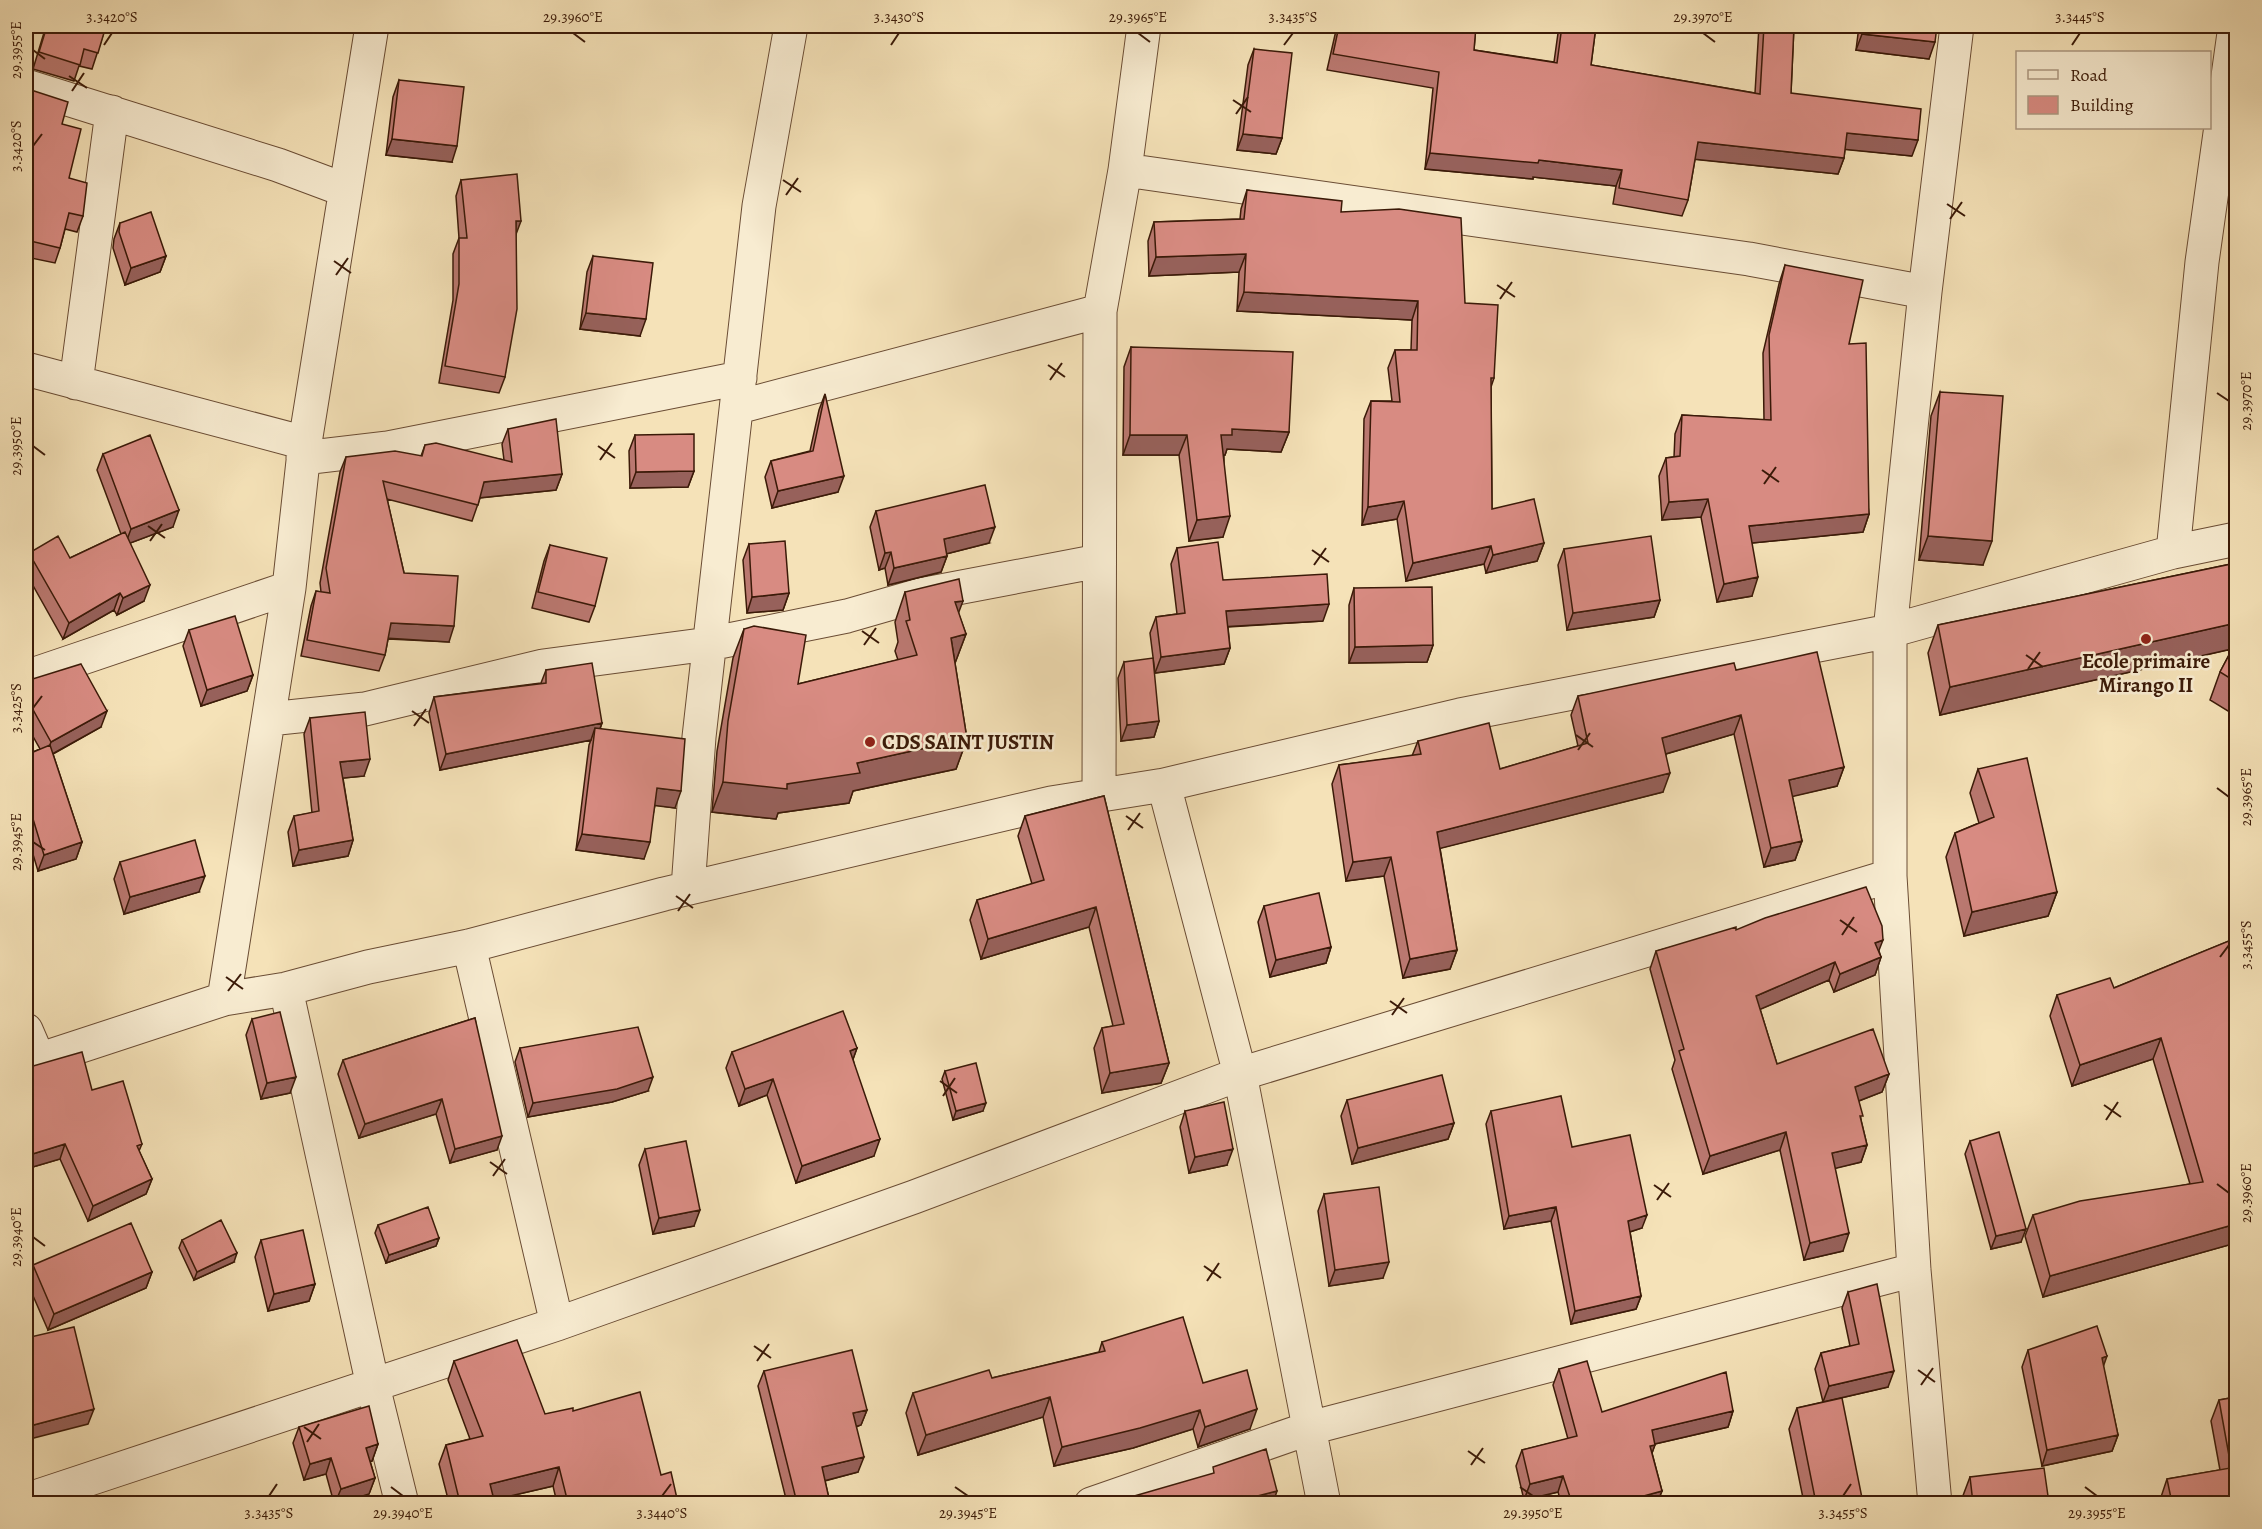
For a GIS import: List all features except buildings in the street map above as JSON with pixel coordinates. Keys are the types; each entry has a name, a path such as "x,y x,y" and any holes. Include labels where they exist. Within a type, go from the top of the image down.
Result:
{"street":[{"path":"224,999 289,588 304,450 372,26"},
{"path":"688,888 699,736 759,206 791,26"},
{"path":"1099,795 1100,311 1125,170 1144,26"},
{"path":"1935,1503 1914,1270 1890,876 1890,631 1925,292 1957,26"},
{"path":"2173,552 2202,261 2235,26"},
{"path":"26,86 278,165 345,190"},
{"path":"76,383 112,112"},
{"path":"1125,170 1749,259 1925,292"},
{"path":"26,369 304,450 388,448 739,392 1100,311"},
{"path":"26,1030 32,1062 224,999 286,989 368,967 469,946 688,888 1051,803 1164,785 1460,715 1890,631 2173,552 2236,539"},
{"path":"268,719 365,709 543,666 709,644 847,616 920,595 1099,561"},
{"path":"26,677 289,588"},
{"path":"1164,785 1240,1074 1324,1503"},
{"path":"26,1500 557,1324 914,1197 1240,1074 1890,876"},
{"path":"469,946 557,1324"},
{"path":"286,989 373,1386 402,1503"},
{"path":"1091,1503 1310,1428 1914,1270"}],"place":[{"name":"Ecole primaire Mirango II","path":"2146,639"},
{"name":"CDS SAINT JUSTIN","path":"870,742"}]}
